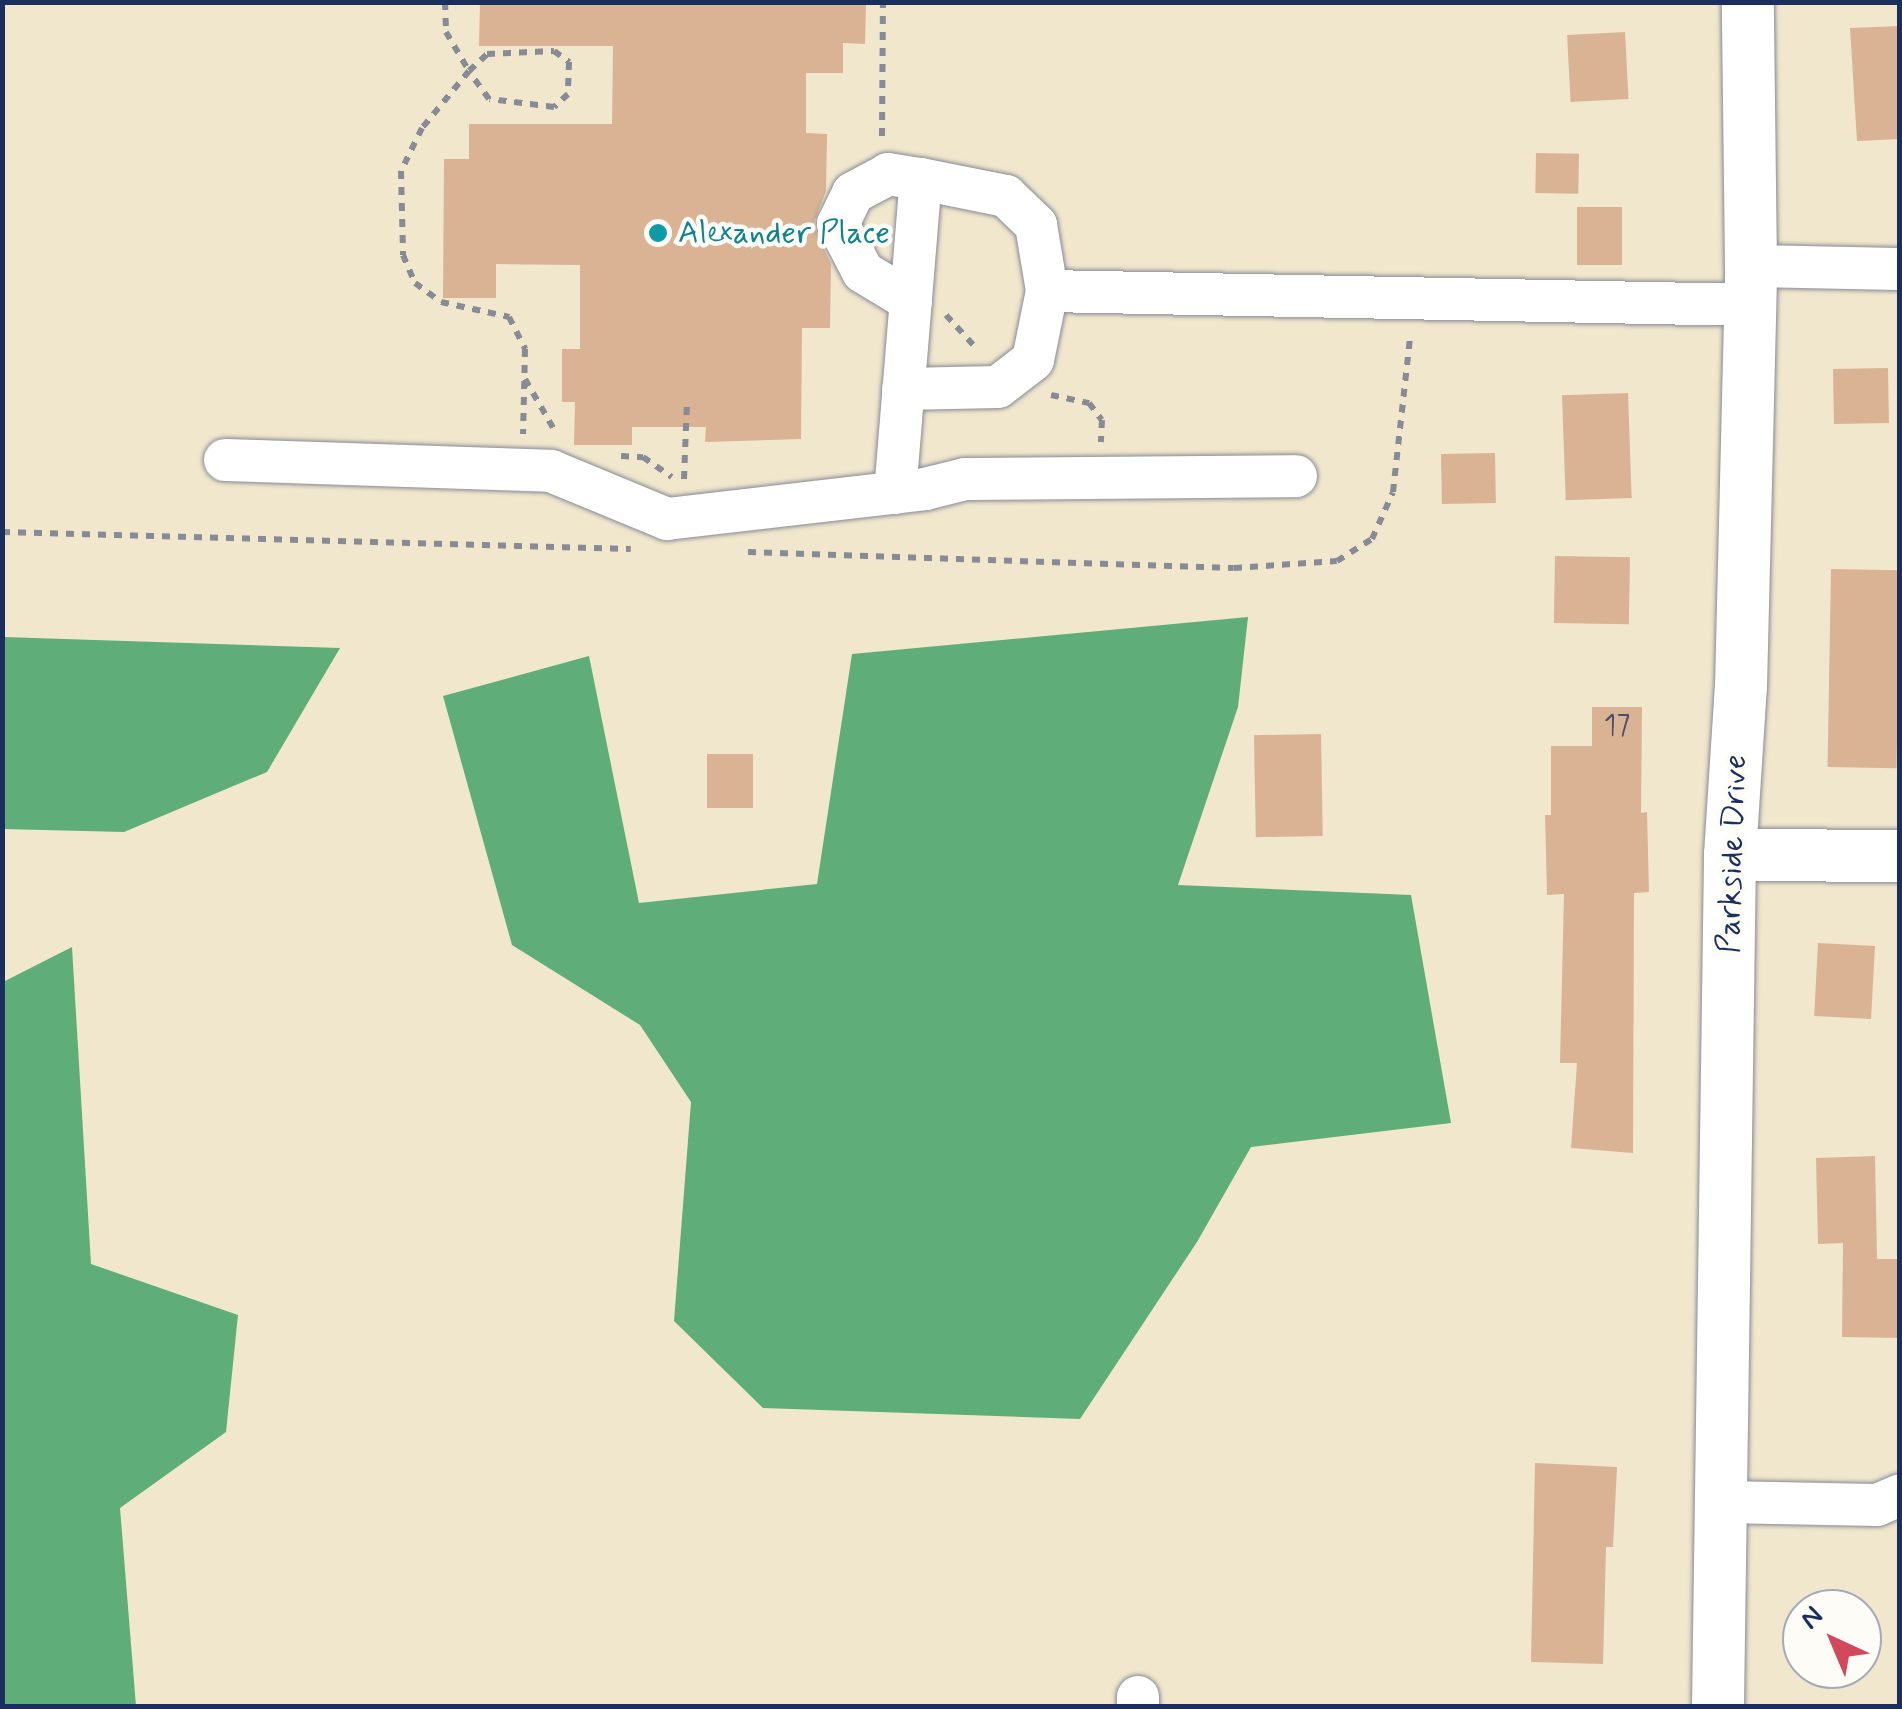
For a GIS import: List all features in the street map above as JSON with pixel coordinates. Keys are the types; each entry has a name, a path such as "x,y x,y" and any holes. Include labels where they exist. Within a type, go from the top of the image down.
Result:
{"main road":[{"name":"Parkside Drive","path":"1718,1706 1730,855 1741,687 1750,285 1748,2"},
{"path":"1730,855 1900,856"}],"street":[{"path":"895,493 911,301 904,176"},
{"path":"904,389 998,388 1033,360 1047,291 1036,225 1006,196 904,176 853,193 838,224 863,272 911,301"},
{"path":"1047,291 1750,285 1900,270"},
{"path":"224,460 551,471 666,518 895,493 965,480 1296,476"},
{"path":"1722,1502 1877,1505 1900,1495"}],"path":[{"path":"445,2 446,32 469,71 489,100 554,107 568,94 569,62 554,52 487,54 469,71 422,128 401,171 403,255 415,283 442,302 509,316 524,349 522,470"},
{"path":"882,2 882,162 904,176"},
{"path":"870,14 882,14"},
{"path":"684,490 687,401"}],"green space":[{"path":"1248,617 1238,707 1178,885 1411,895 1451,1123 1251,1147 1197,1242 1080,1419 763,1408 674,1321 691,1102 640,1025 512,945 443,696 589,656 639,903 817,884 852,654"},
{"path":"3,637 340,648 267,772 124,832 3,829"},
{"path":"72,947 91,1264 238,1315 226,1432 120,1508 136,1706 3,1706 3,982"}],"building":[{"name":"Alexander Place","path":"480,2 866,2 865,44 843,43 843,73 806,73 806,133 827,134 826,191 813,225 831,264 830,328 802,328 801,439 705,442 706,427 632,427 632,445 574,445 575,402 562,402 562,349 580,349 580,265 496,264 496,298 443,298 444,159 469,159 469,124 612,124 613,46 479,46"},
{"path":"1900,26 1900,139 1857,141 1850,28"},
{"path":"1625,32 1629,99 1571,102 1567,35"},
{"path":"1536,153 1579,154 1578,194 1535,193"},
{"path":"1577,207 1622,207 1622,265 1577,265"},
{"path":"1888,368 1889,423 1834,424 1833,369"},
{"path":"1628,393 1632,498 1566,500 1562,395"},
{"path":"1495,453 1496,503 1442,504 1441,454"},
{"path":"1555,556 1630,557 1629,624 1554,623"},
{"path":"1831,569 1900,570 1897,768 1828,767"},
{"path":"1592,707 1642,707 1641,813 1647,812 1649,892 1634,893 1633,1153 1571,1148 1577,1063 1560,1063 1564,894 1547,895 1545,815 1551,815 1551,746 1592,746"},
{"path":"1321,734 1323,836 1256,837 1254,735"},
{"path":"707,754 753,754 753,808 707,808"},
{"path":"1818,943 1875,946 1871,1019 1814,1016"},
{"path":"1875,1156 1877,1259 1900,1259 1900,1338 1842,1337 1843,1243 1818,1244 1816,1158"},
{"path":"1535,1463 1617,1467 1613,1547 1606,1547 1603,1664 1531,1662"}],"place":[{"name":"Alexander Place","path":"658,233"}]}
